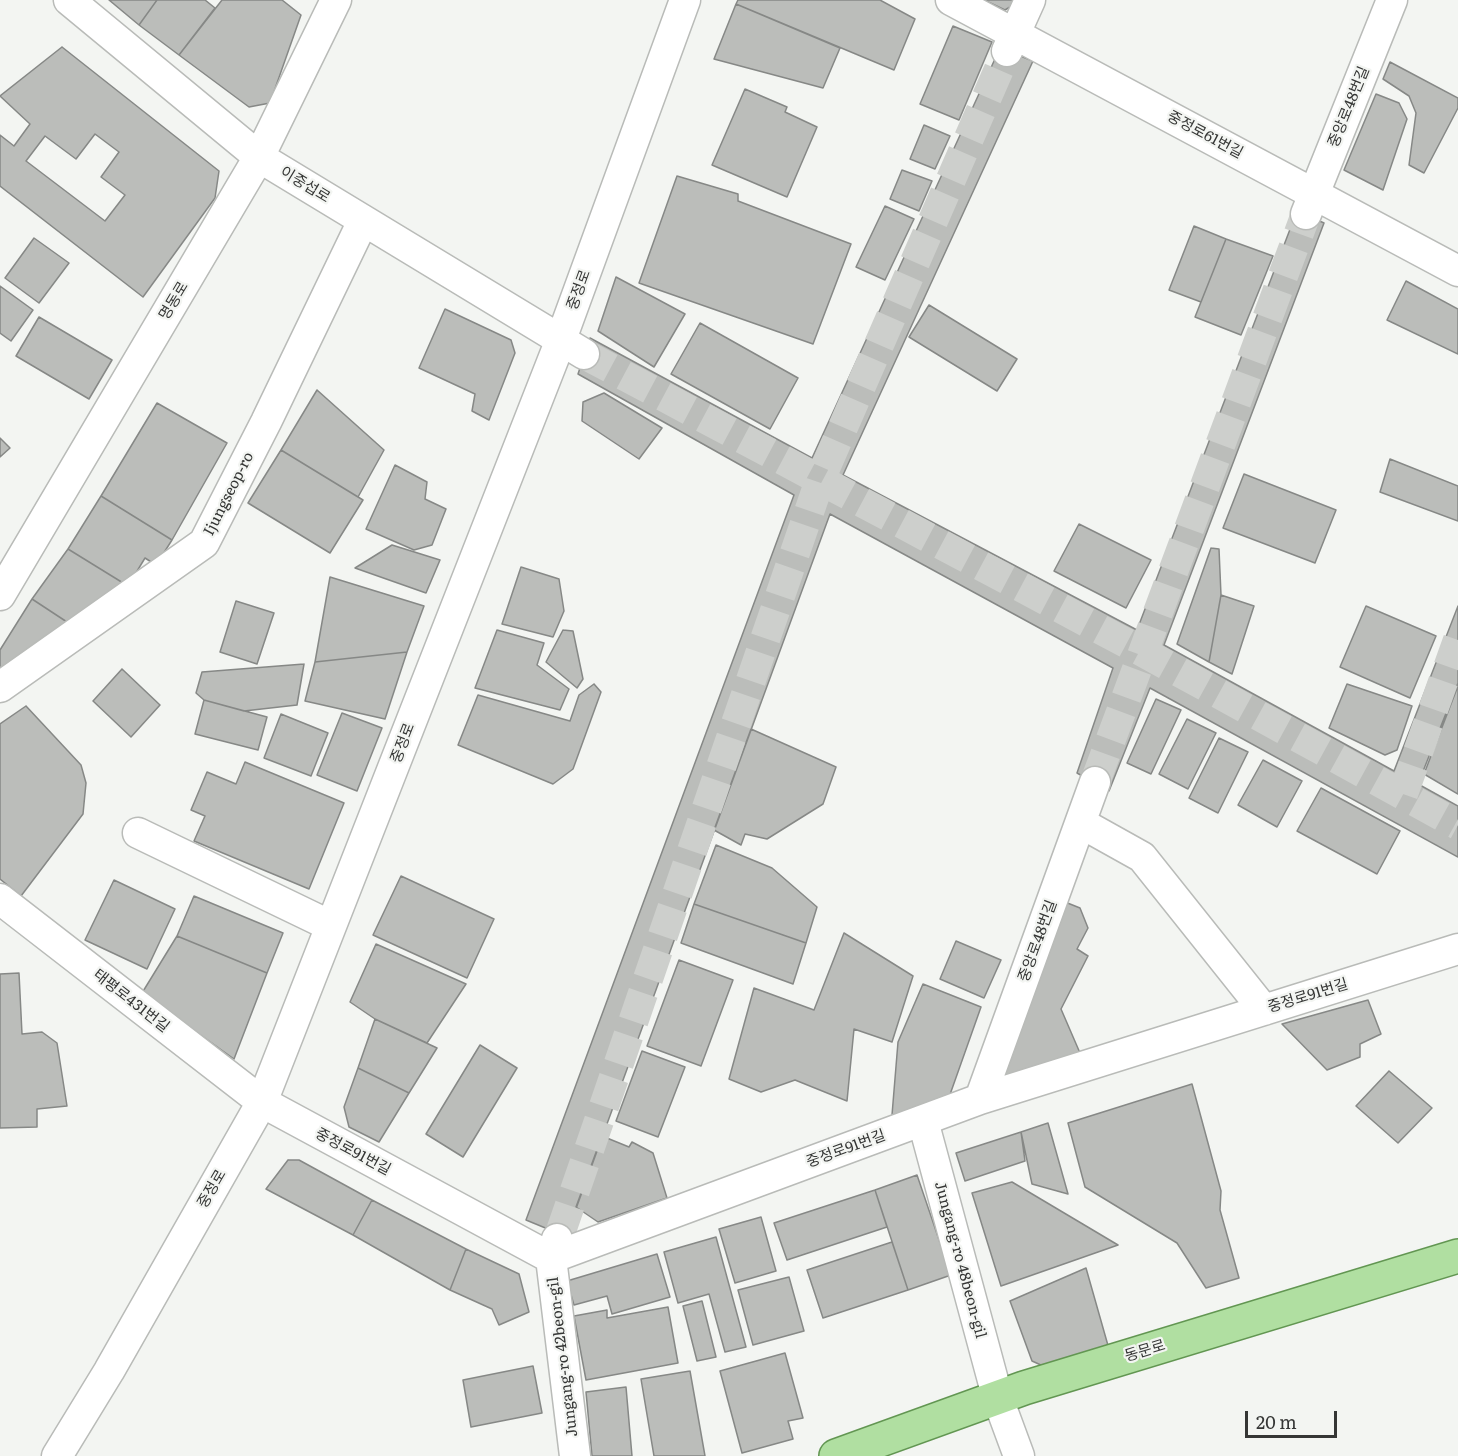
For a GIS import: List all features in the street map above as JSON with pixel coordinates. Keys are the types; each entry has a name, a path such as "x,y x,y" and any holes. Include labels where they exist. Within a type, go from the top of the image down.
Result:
{"main road":[{"name":"동문로","path":"836,1456 1024,1388 1458,1256"}],"street":[{"name":"이중섭로","path":"69,0 259,157 572,348"},
{"name":"명동로","path":"0,595 259,157 336,0"},
{"name":"중정로","path":"57,1456 109,1371 262,1102 331,926 572,348 685,0"},
{"name":"중정로61번길","path":"951,0 1011,42 1310,204 1458,271"},
{"path":"1011,42 1030,0"},
{"name":"중앙로48번길","path":"1310,204 1392,0"},
{"name":"Ijungseop-ro","path":"0,687 204,543 266,422 363,220"},
{"name":"중앙로48번길","path":"980,1099 1095,782"},
{"path":"1080,825 1090,828 1142,857 1264,1010"},
{"path":"138,833 331,926"},
{"name":"태평로431번길","path":"0,899 262,1102"},
{"name":"중정로91번길","path":"262,1102 555,1246 980,1099 1458,949"},
{"name":"Jungang-ro 48beon-gil","path":"922,1120 998,1398"},
{"name":"Jungang-ro 42beon-gil","path":"555,1246 574,1456"},
{"path":"998,1398 1019,1456"}],"building":[{"path":"109,0 157,0 139,25"},
{"path":"157,0 205,0 215,8 179,55 139,25"},
{"path":"222,0 282,0 301,15 270,103 249,107 179,55"},
{"path":"738,0 880,0 915,19 894,70 736,4"},
{"path":"984,0 1021,0 1005,10"},
{"path":"736,4 840,48 823,88 714,59"},
{"path":"953,26 992,42 959,120 920,104"},
{"path":"62,47 219,171 215,198 143,297 0,186 0,135 14,146 30,124 0,96","holes":["95,134 119,152 101,177 125,195 105,221 26,161 45,136 76,159"]},
{"path":"1000,48 1033,61 843,475 1137,630 1297,211 1324,223 1164,645 1394,771 1458,606 1458,683 1418,784 1458,806 1458,857 1150,688 1109,791 1077,773 1113,668 830,514 566,1236 560,1234 526,1220 794,495 578,374 590,338 812,458"},
{"path":"1390,62 1458,98 1458,108 1424,173 1409,165 1416,113 1409,96 1383,79"},
{"path":"745,89 787,107 785,112 817,127 787,197 712,165"},
{"path":"1376,94 1399,103 1407,119 1383,190 1344,170"},
{"path":"924,125 950,136 935,169 910,159"},
{"path":"902,170 932,181 919,211 890,199"},
{"path":"677,176 738,194 738,201 851,244 813,344 639,283"},
{"path":"885,206 914,219 885,280 856,267"},
{"path":"1194,226 1226,239 1201,302 1169,290"},
{"path":"34,238 69,263 39,303 5,278"},
{"path":"1226,239 1273,256 1241,335 1195,317"},
{"path":"616,277 685,314 654,367 598,331"},
{"path":"1406,281 1458,309 1458,354 1387,320"},
{"path":"0,286 33,310 11,341 0,333"},
{"path":"929,305 1017,359 997,391 909,337"},
{"path":"445,309 511,340 515,353 489,420 472,411 475,394 419,368"},
{"path":"39,317 112,360 89,399 16,356"},
{"path":"700,323 798,378 770,429 671,374"},
{"path":"317,390 384,450 358,497 281,450"},
{"path":"604,393 662,428 639,459 582,421 583,402"},
{"path":"157,403 227,443 172,540 101,496"},
{"path":"0,438 10,448 0,457"},
{"path":"281,450 363,500 330,553 248,503"},
{"path":"1390,459 1458,486 1458,521 1380,492"},
{"path":"395,465 427,482 425,499 446,509 432,545 414,550 366,529"},
{"path":"1244,474 1336,510 1315,563 1223,528"},
{"path":"101,496 172,540 156,565 145,558 128,586 68,549"},
{"path":"1079,524 1151,560 1126,608 1054,571"},
{"path":"392,545 440,560 426,593 355,568"},
{"path":"1211,548 1219,549 1221,595 1209,662 1177,644"},
{"path":"68,549 128,586 67,622 32,599"},
{"path":"521,567 559,579 564,611 553,637 502,624"},
{"path":"330,577 424,606 407,652 315,662"},
{"path":"1221,595 1254,606 1232,674 1209,662"},
{"path":"32,599 67,622 0,670 0,650"},
{"path":"236,601 274,613 257,664 220,652"},
{"path":"1366,606 1436,636 1410,698 1340,667"},
{"path":"497,630 544,643 537,665 569,689 560,710 475,688"},
{"path":"563,630 573,631 583,679 577,688 546,662"},
{"path":"407,652 385,719 305,701 315,662"},
{"path":"304,664 297,705 244,711 204,700 196,693 202,672"},
{"path":"122,669 160,705 131,737 93,701"},
{"path":"594,684 601,692 573,769 553,784 458,745 478,695 570,721 579,695"},
{"path":"1347,684 1412,706 1397,750 1385,755 1329,728"},
{"path":"1458,686 1458,794 1424,774"},
{"path":"1156,699 1181,710 1151,774 1127,763"},
{"path":"204,700 267,717 258,750 195,734"},
{"path":"26,706 81,765 86,783 83,814 21,896 0,879 0,724"},
{"path":"342,713 382,728 357,791 317,775"},
{"path":"281,714 328,733 311,776 264,758"},
{"path":"1187,719 1216,733 1188,789 1159,774"},
{"path":"751,729 836,767 823,804 767,839 745,834 741,845 714,830"},
{"path":"1219,738 1248,752 1218,813 1189,798"},
{"path":"1263,760 1302,781 1277,827 1238,805"},
{"path":"245,762 344,803 309,889 194,841 205,816 191,810 207,772 236,784"},
{"path":"1321,788 1400,831 1377,874 1297,831"},
{"path":"716,845 772,868 817,907 806,943 694,904"},
{"path":"401,876 494,919 467,978 373,935"},
{"path":"114,880 175,909 147,969 85,940"},
{"path":"194,896 283,933 267,973 177,936"},
{"path":"1060,900 1080,908 1088,928 1077,949 1088,956 1061,1009 1080,1053 1006,1081 999,1074"},
{"path":"694,904 806,943 793,984 681,943"},
{"path":"844,933 913,976 892,1042 854,1029 847,1101 795,1080 761,1092 729,1079 754,988 814,1010"},
{"path":"177,936 267,973 234,1059 142,993"},
{"path":"956,941 1001,960 984,998 940,979"},
{"path":"376,944 466,984 427,1043 375,1019 350,1002"},
{"path":"679,960 733,980 701,1066 647,1046"},
{"path":"19,973 22,1034 42,1032 57,1043 67,1106 37,1109 37,1127 0,1128 0,974"},
{"path":"923,984 981,1007 947,1103 892,1115 898,1042"},
{"path":"1368,1000 1381,1034 1360,1044 1360,1057 1327,1070 1282,1024"},
{"path":"375,1019 437,1048 409,1093 358,1068"},
{"path":"480,1045 517,1068 463,1157 426,1134"},
{"path":"642,1051 685,1067 658,1137 616,1121"},
{"path":"358,1068 409,1093 379,1142 349,1127 344,1107"},
{"path":"1389,1071 1432,1108 1398,1143 1356,1106"},
{"path":"1192,1084 1221,1191 1220,1210 1239,1278 1206,1288 1177,1243 1085,1187 1068,1123"},
{"path":"1048,1123 1068,1194 1032,1184 1021,1132"},
{"path":"1021,1132 1025,1161 965,1181 956,1153"},
{"path":"602,1136 629,1147 632,1142 653,1153 667,1198 598,1222 576,1207"},
{"path":"288,1160 299,1160 372,1200 353,1235 266,1189"},
{"path":"917,1175 951,1275 908,1290 875,1190"},
{"path":"1012,1182 1118,1245 1001,1286 972,1193"},
{"path":"875,1190 887,1227 787,1260 774,1223"},
{"path":"372,1200 466,1249 450,1290 353,1235"},
{"path":"761,1217 776,1271 735,1283 719,1229"},
{"path":"716,1237 746,1347 725,1352 709,1294 678,1303 664,1252"},
{"path":"892,1242 908,1290 823,1318 807,1270"},
{"path":"466,1249 519,1274 529,1312 499,1325 492,1309 450,1290"},
{"path":"657,1254 670,1297 612,1314 607,1296 574,1305 567,1281"},
{"path":"1086,1268 1109,1349 1052,1370 1032,1361 1010,1301"},
{"path":"789,1277 804,1331 753,1345 738,1290"},
{"path":"702,1301 716,1357 697,1361 683,1306"},
{"path":"668,1307 678,1363 586,1380 574,1316 607,1310 607,1318"},
{"path":"785,1353 803,1418 788,1421 793,1439 742,1453 720,1371"},
{"path":"533,1366 542,1413 471,1427 463,1380"},
{"path":"690,1371 705,1456 654,1456 641,1379"},
{"path":"626,1387 632,1456 592,1456 586,1392"}],"tunnel":[{"path":"560,1234 820,480 1007,51"},
{"path":"1095,782 1306,214"},
{"path":"584,354 1143,652 1458,825"},
{"path":"1403,794 1458,640"}]}
